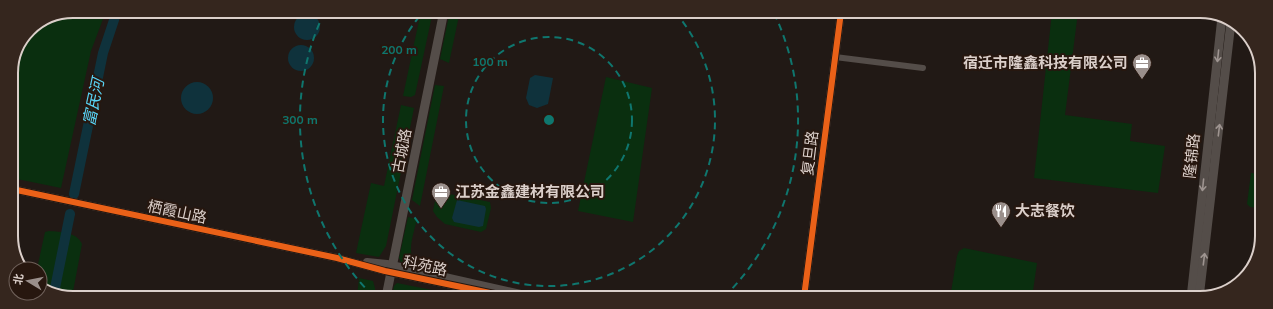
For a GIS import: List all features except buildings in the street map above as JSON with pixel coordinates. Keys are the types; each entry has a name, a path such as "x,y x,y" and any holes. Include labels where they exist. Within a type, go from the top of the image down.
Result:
{"main road":[{"name":"古城路","path":"387,291 389,268 437,18"},
{"name":"古城路","path":"382,291 389,268 443,18"},
{"name":"隆锦路","path":"1192,291 1221,22"},
{"name":"隆锦路","path":"1200,291 1230,27"}],"street":[{"name":"复旦路","path":"805,291 840,18"},
{"path":"835,57 923,68"},
{"name":"栖霞山路","path":"18,190 337,258"},
{"name":"科苑路","path":"337,258 504,291"},
{"name":"科苑路","path":"389,268 484,291"}],"green space":[{"path":"65,18 103,18 91,51 61,188 18,179 18,69 20,58 29,39 45,25"},
{"path":"420,18 432,18 415,95 411,97 403,96"},
{"path":"449,18 459,18 449,63 440,59"},
{"path":"1051,18 1077,18 1065,115 1132,124 1130,141 1165,146 1158,193 1034,178"},
{"path":"606,77 652,88 633,222 578,211"},
{"path":"435,85 444,86 420,206 412,200"},
{"path":"401,105 414,108 386,246 379,257 356,253 371,183 384,186"},
{"path":"1251,173 1255,173 1255,207 1250,207 1247,204"},
{"path":"444,193 490,202 491,208 486,229 481,232 445,224 433,211 436,196"},
{"path":"408,217 417,219 412,238 411,251 414,262 419,266 401,262 399,258"},
{"path":"45,232 63,232 73,235 80,240 82,244 73,291 62,290 48,285 48,261 39,261"},
{"path":"964,248 1037,263 1033,291 951,291 959,251"},
{"path":"359,278 373,281 375,291 358,291"},
{"path":"397,283 437,291 393,291 394,286"}],"water":[{"path":"298,18 316,18 319,22 319,32 312,39 302,39 295,32 295,22"},
{"path":"301,45 311,48 314,58 311,68 301,71 291,68 288,58 291,48"},
{"path":"535,75 553,78 548,104 537,108 529,105 526,98 530,78"},
{"path":"194,82 200,82 210,89 213,98 212,104 206,111 200,114 194,114 184,107 181,101 181,95 188,85"},
{"path":"457,200 485,206 486,209 483,226 479,227 454,222 452,218"}],"waterway":[{"name":"富民河","path":"74,194 103,53 115,18"},
{"name":"富民河","path":"55,288 70,214"}],"cycle path":[{"path":"805,291 840,18"},
{"path":"18,190 337,258 385,271 480,291"}],"place":[{"name":"宿迁市隆鑫科技有限公司","path":"1142,80"},
{"name":"江苏金鑫建材有限公司","path":"441,209"},
{"name":"大志餐饮","path":"1001,228"}]}
